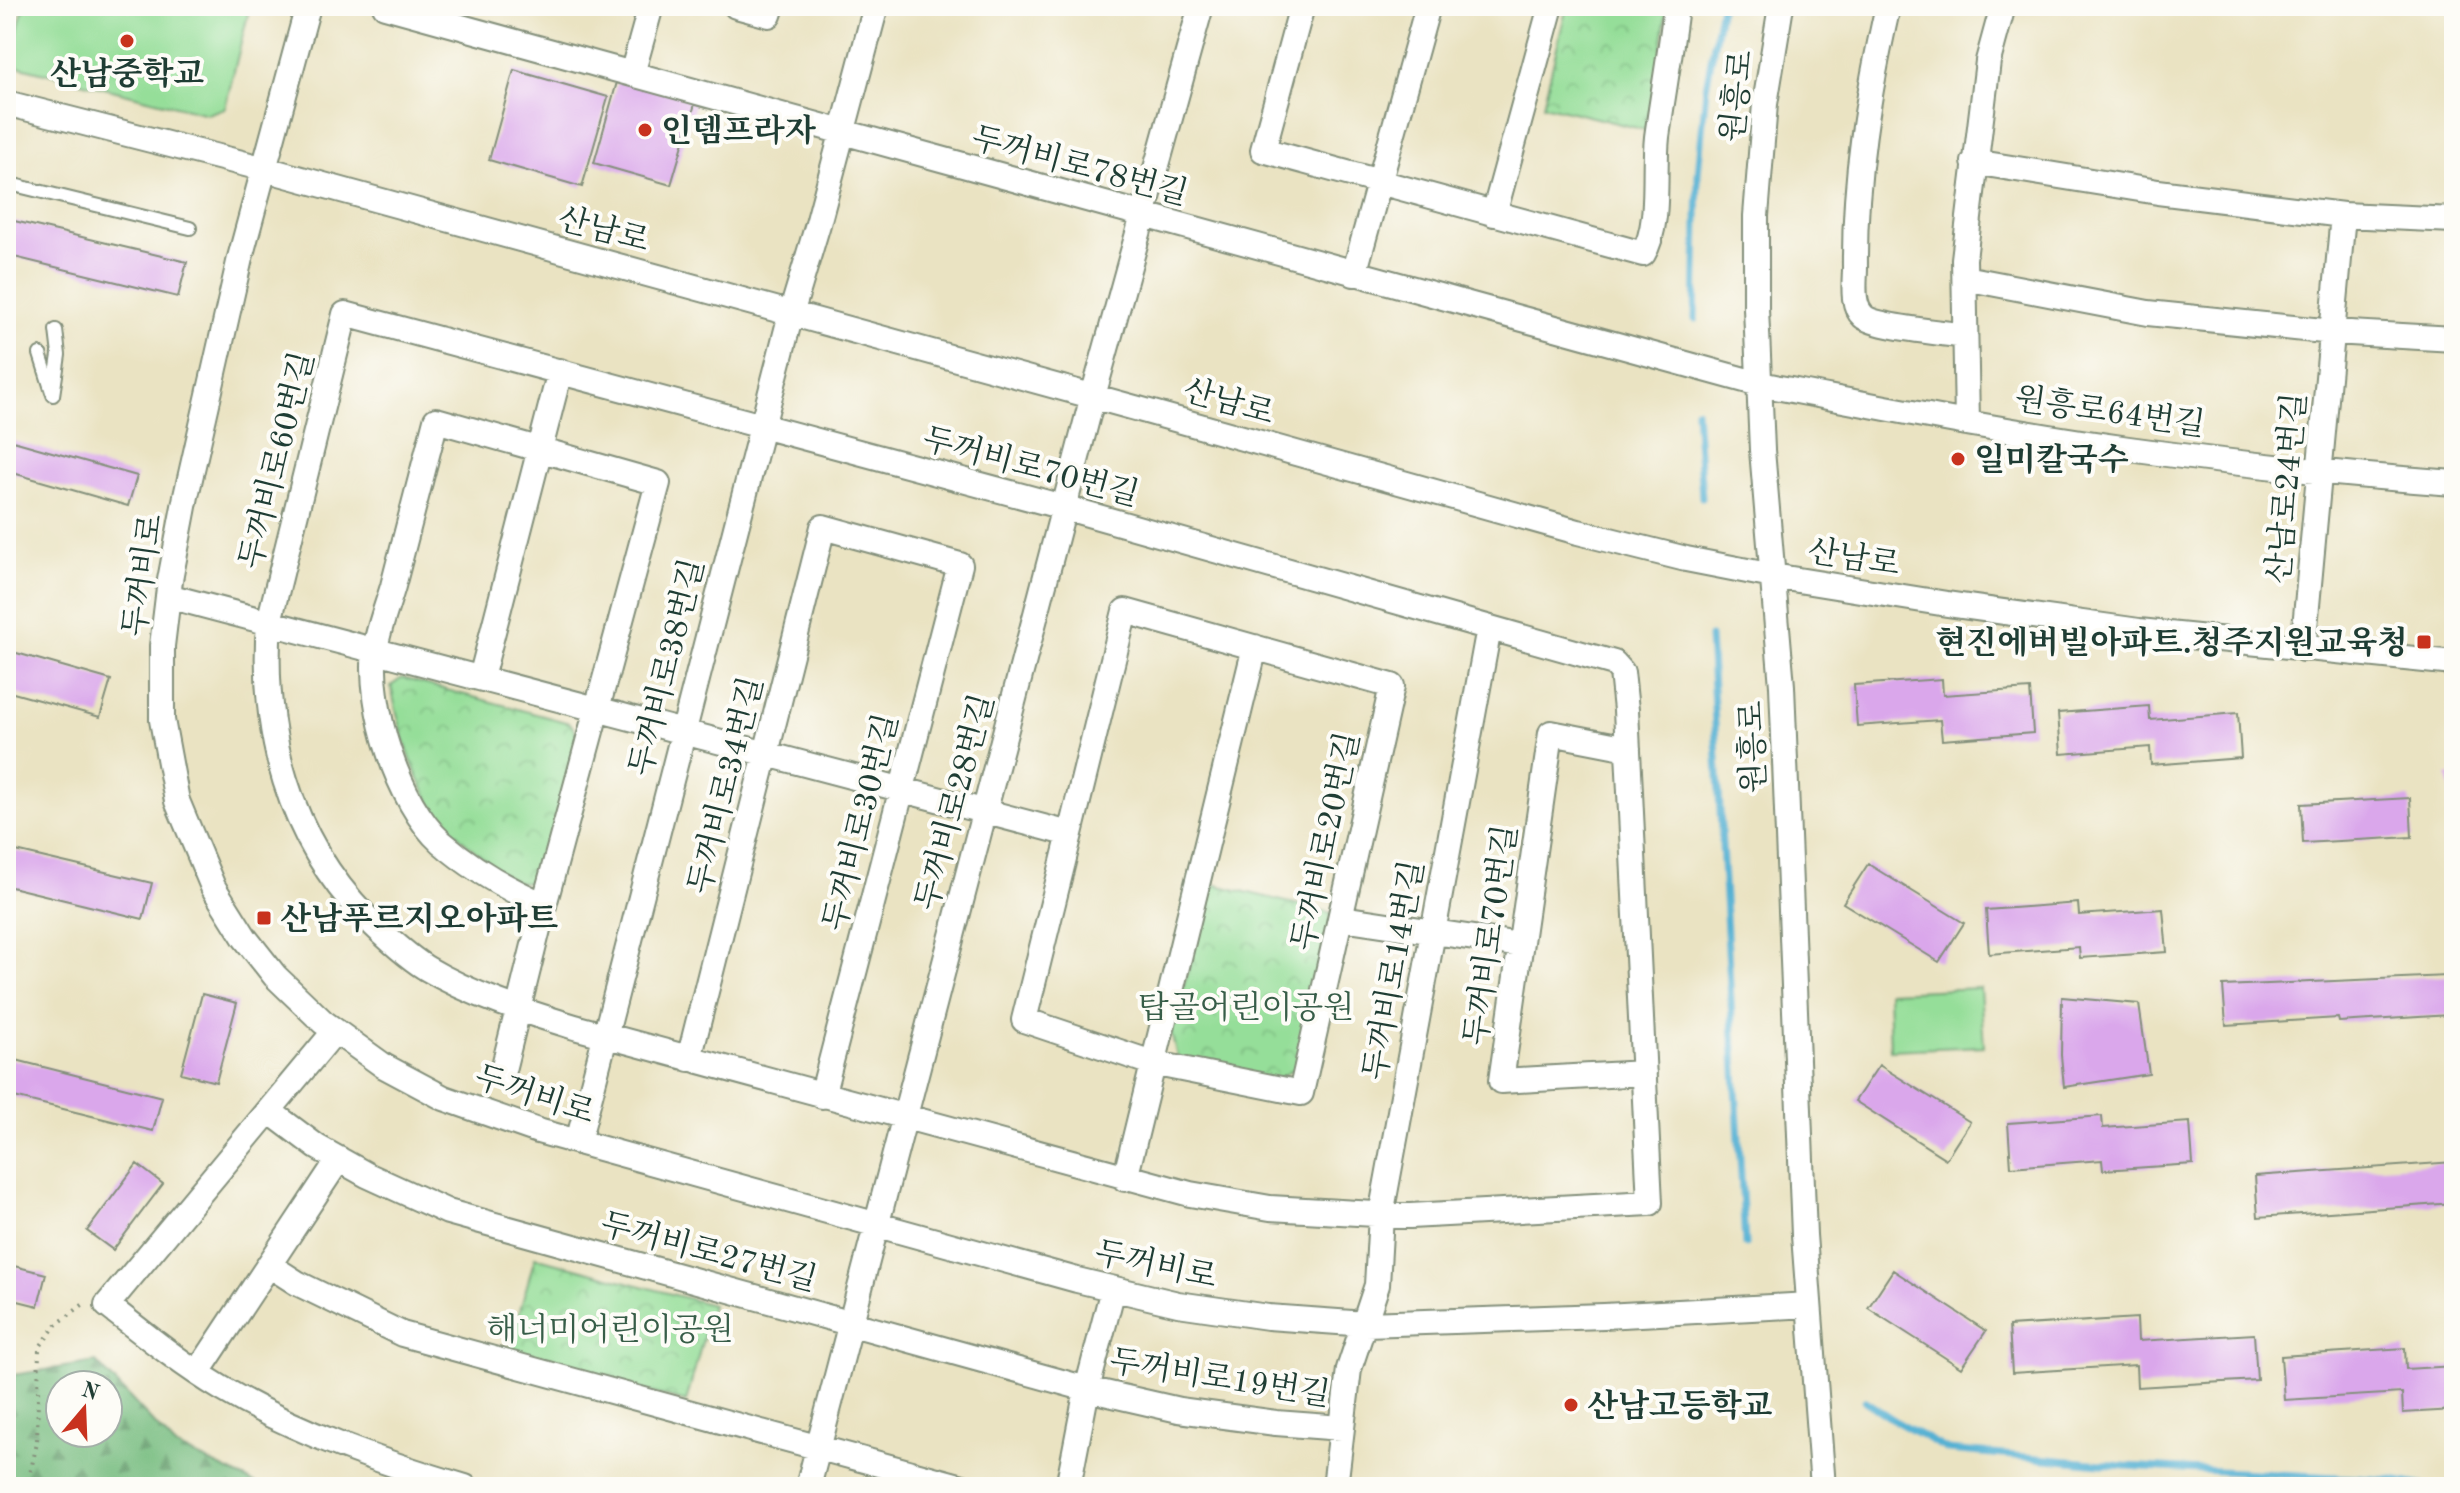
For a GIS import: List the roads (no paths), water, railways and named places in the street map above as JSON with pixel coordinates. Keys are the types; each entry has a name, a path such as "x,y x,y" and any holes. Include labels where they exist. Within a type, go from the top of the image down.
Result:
{"street":[{"name":"두꺼비로","path":"308,6 240,258 186,496 162,646 162,720 177,801 213,887 245,938 275,976 335,1031 384,1066 444,1098 578,1142 1113,1289 1178,1304 1253,1315 1366,1324 1809,1305"},
{"name":"두꺼비로78번길","path":"385,6 1759,384"},
{"path":"632,74 651,6"},
{"path":"736,6 769,15 772,6"},
{"name":"두꺼비로38번길","path":"578,1142 791,314 876,6"},
{"name":"두꺼비로28번길","path":"877,1224 1063,507 1201,6"},
{"path":"1302,6 1263,150 1643,254 1651,240 1655,158 1676,6"},
{"path":"1354,274 1428,6"},
{"path":"1494,214 1551,6"},
{"name":"원흥로","path":"1781,6 1765,104 1756,216 1759,384 1782,686 1804,1235 1823,1487"},
{"path":"1888,6 1861,142 1854,218 1855,301 1863,316 1877,323 1965,336"},
{"path":"1967,423 1965,278 1974,162 1988,61 2003,6"},
{"name":"산남로","path":"6,103 265,169 1578,532 1686,559 1773,576 2080,623 2454,663"},
{"path":"1974,162 2158,192 2343,215 2454,220"},
{"name":"산남로24번길","path":"2303,649 2343,215"},
{"path":"1965,278 2148,313 2333,332 2454,339"},
{"name":"두꺼비로60번길","path":"345,314 269,622 266,662 271,726 279,763 301,826 324,866 350,900 390,942 425,967 464,988 519,1010"},
{"name":"두꺼비로70번길","path":"345,314 1063,507 1614,663 1622,672 1628,748 1650,1203 1381,1215"},
{"path":"481,678 560,371"},
{"name":"원흥로64번길","path":"1759,384 2128,449 2454,483"},
{"path":"502,1074 544,905 658,483 436,420 375,650 376,696 381,729 394,766 416,808 438,839 476,870 544,905"},
{"name":"두꺼비로30번길","path":"822,1096 960,565 823,527"},
{"name":"두꺼비로34번길","path":"689,1059 823,527"},
{"name":"두꺼비로60번길","path":"168,596 1070,834"},
{"name":"두꺼비로20번길","path":"1125,611 1255,647 1392,686 1301,1093 1152,1063 1024,1020 1125,611"},
{"name":"두꺼비로14번길","path":"1335,1487 1349,1369 1377,1285 1381,1215 1489,628"},
{"path":"1125,1179 1255,647"},
{"name":"두꺼비로70번길","path":"1628,748 1551,733 1501,1081 1644,1073"},
{"path":"1342,918 1520,945"},
{"path":"519,1010 1125,1179 1270,1208 1381,1215"},
{"path":"335,1031 269,1111 98,1303 222,1388 302,1430 384,1463 465,1487"},
{"name":"두꺼비로27번길","path":"269,1111 317,1147 367,1175 448,1212 1087,1389"},
{"path":"198,1372 339,1159"},
{"name":"두꺼비로27번길","path":"808,1487 877,1224"},
{"path":"269,1265 297,1283 402,1334 963,1487"},
{"name":"두꺼비로19번길","path":"1068,1487 1087,1389 1113,1289"},
{"name":"두꺼비로19번길","path":"1087,1389 1179,1410 1342,1428"}],"lane":[{"path":"6,183 190,228"},
{"path":"40,354 53,395 59,355 56,330"}],"waterway":[{"path":"1695,319 1698,174 1706,88 1721,6"},
{"path":"1696,410 1702,497"},
{"path":"1710,637 1745,1244"},
{"path":"1865,1401 1948,1450 2124,1466 2391,1480 2429,1487"}],"place":[{"name":"산남중학교","path":"127,41"},
{"name":"인뎀프라자","path":"645,130"},
{"name":"일미칼국수","path":"1958,459"},
{"name":"현진에버빌아파트.청주지원교육청","path":"2424,642"},
{"name":"산남푸르지오아파트","path":"264,918"},
{"name":"산남고등학교","path":"1571,1405"}],"park label":[{"name":"탑골어린이공원","path":"1246,1007"},
{"name":"해너미어린이공원","path":"610,1329"}]}
